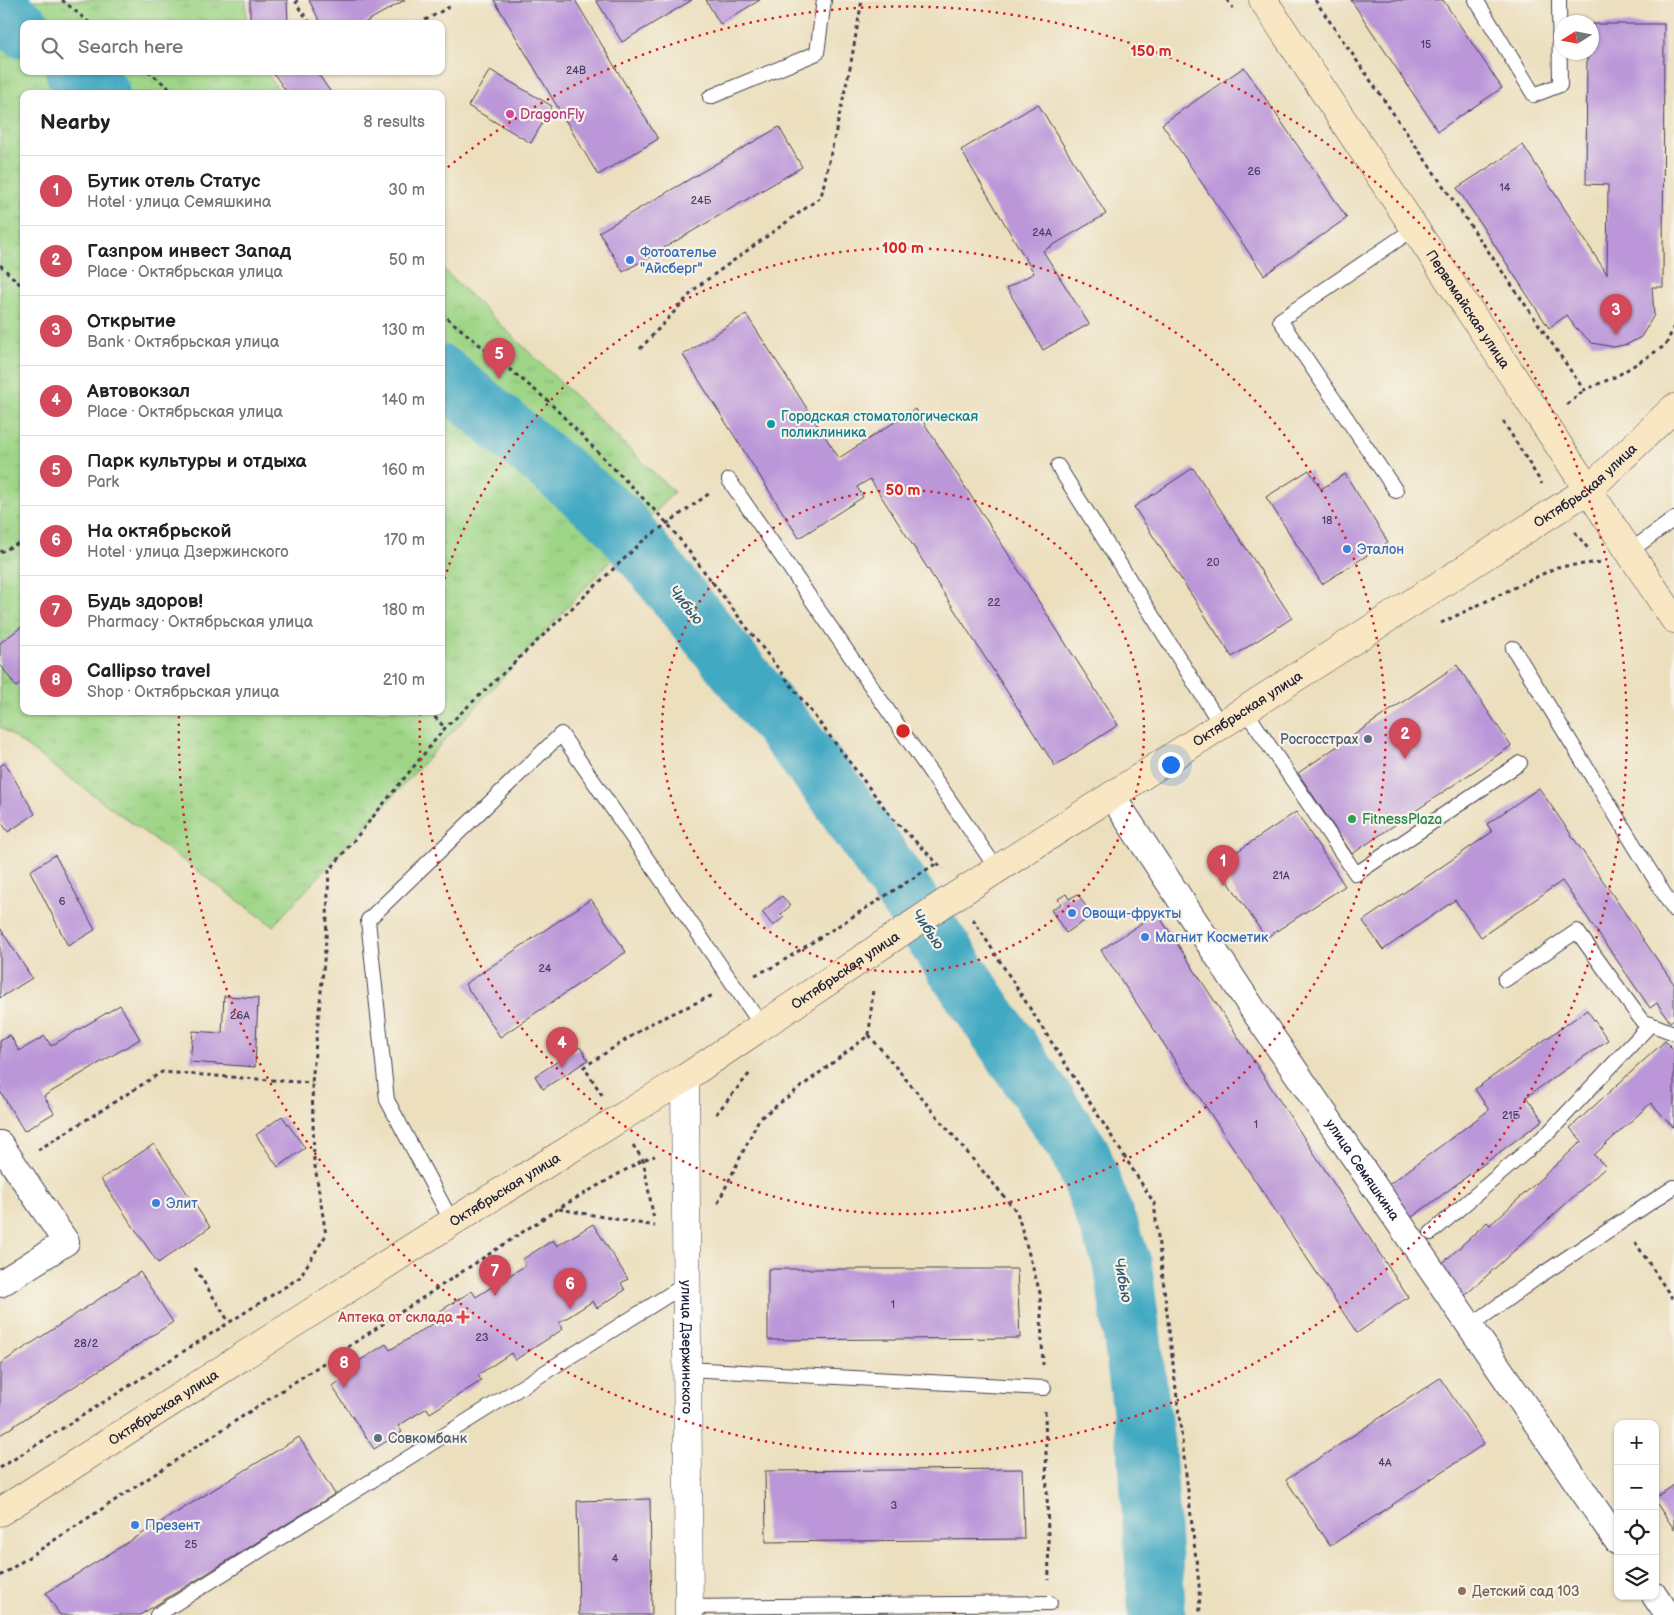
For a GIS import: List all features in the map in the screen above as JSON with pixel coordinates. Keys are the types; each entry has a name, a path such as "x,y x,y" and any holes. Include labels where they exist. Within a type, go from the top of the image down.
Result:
{"main road":[{"name":"Первомайская улица","path":"1263,0 1674,619"},
{"name":"Октябрьская улица","path":"0,1512 452,1222 685,1078 955,896 1589,489 1674,408"}],"street":[{"name":"улица Семяшкина","path":"1112,796 1252,1008 1614,1536"},
{"name":"улица Дзержинского","path":"685,1078 689,1611"},
{"path":"0,1284 66,1242 7,1154"},
{"path":"1658,1600 1668,1615"}],"lane":[{"path":"710,98 817,53 824,0"},
{"path":"1476,0 1534,96 1560,85 1559,0"},
{"path":"1396,491 1280,320 1415,228"},
{"path":"1058,466 1220,726"},
{"path":"729,480 998,869"},
{"path":"1628,549 1674,519"},
{"path":"1513,648 1674,910"},
{"path":"1245,710 1356,874 1520,763"},
{"path":"452,1222 387,1100 368,920 561,734 762,1026"},
{"path":"1505,980 1577,931 1642,1021 1674,1033"},
{"path":"1431,1233 1549,1132 1651,1024"},
{"path":"1470,1326 1538,1277 1674,1187"},
{"path":"157,1615 686,1284"},
{"path":"687,1369 1044,1388"},
{"path":"689,1611 1050,1603"}],"path":[{"path":"62,0 86,20"},
{"path":"297,0 296,4 308,20"},
{"path":"640,349 697,286 821,197 850,68 862,0"},
{"path":"1315,0 1584,390 1617,376 1666,345 1674,326"},
{"path":"425,20 453,5"},
{"path":"153,75 171,90"},
{"path":"0,266 20,284"},
{"path":"445,316 547,400 668,524 894,819 937,863 955,896 968,912 1154,1203 1199,1584 1200,1615"},
{"path":"0,1468 299,1278 326,1235 314,1160 312,1083 326,940 329,871 445,728 644,540 729,480"},
{"path":"0,552 20,543"},
{"path":"1437,625 1557,567 1599,564 1628,549"},
{"path":"434,715 445,728"},
{"path":"842,923 937,863"},
{"path":"874,983 869,1035 1017,1212 1040,1293 1050,1603"},
{"path":"716,1206 759,1119 869,1035"},
{"path":"7,1154 162,1072 312,1083"},
{"path":"0,1576 559,1208 643,1160 686,1147"},
{"path":"559,1208 655,1226"},
{"path":"1622,1222 1674,1301"},
{"path":"195,1268 229,1322"}],"green space":[{"path":"0,0 246,0 246,20 20,20 20,75 268,75 278,90 20,90 20,715 445,715 445,271 674,492 273,926 0,727"}],"building":[{"path":"250,0 287,0 288,20 250,20"},
{"path":"309,0 405,0 369,20 319,20"},
{"path":"494,0 575,0 658,139 598,175"},
{"path":"596,0 692,0 622,42"},
{"path":"706,0 760,0 720,24"},
{"path":"1351,0 1443,0 1502,88 1438,131"},
{"path":"1599,24 1664,24 1663,287 1652,287 1654,315 1641,337 1628,344 1614,347 1592,343 1574,326 1567,315 1549,328 1457,188 1523,145 1607,274 1608,185 1586,184 1587,60 1599,60"},
{"path":"1244,67 1347,218 1264,275 1162,124"},
{"name":"DragonFly","path":"490,70 552,106 531,143 468,106"},
{"path":"275,75 319,75 329,90 285,90"},
{"path":"1038,104 1106,214 1043,251 1089,324 1043,350 1007,288 1034,273 961,150"},
{"path":"779,127 802,167 623,272 599,232"},
{"path":"746,314 839,458 915,409 1118,725 1055,766 870,479 857,487 863,497 799,538 683,355"},
{"path":"1193,468 1292,618 1232,657 1134,507"},
{"path":"1309,470 1321,489 1345,474 1388,542 1322,584 1266,497"},
{"path":"20,628 20,684 16,687 0,664 0,643"},
{"path":"1457,665 1511,746 1352,854 1298,773"},
{"path":"5,763 35,814 8,832 0,820 0,766"},
{"path":"1539,788 1674,984 1674,1019 1670,1022 1657,1003 1650,1008 1562,881 1481,937 1455,900 1383,950 1363,921 1492,832 1487,824"},
{"path":"1296,812 1345,886 1266,938 1217,865"},
{"path":"55,855 95,930 68,946 30,871"},
{"name":"Овощи-фрукты","path":"1066,894 1069,899 1078,894 1092,916 1066,933 1051,910 1061,904 1058,899"},
{"path":"782,896 790,906 781,914 784,917 773,926 762,912"},
{"path":"591,899 626,952 500,1037 465,984"},
{"path":"1157,913 1408,1297 1357,1333 1101,950"},
{"path":"0,928 32,978 0,998"},
{"path":"224,996 258,998 255,1067 190,1062 193,1031 222,1033"},
{"path":"120,1005 140,1039 44,1096 54,1113 24,1131 0,1091 0,1041 10,1035 19,1051 45,1036 51,1046"},
{"path":"1587,1010 1608,1040 1526,1097 1543,1120 1411,1218 1387,1186 1489,1110 1475,1089"},
{"path":"1665,1041 1674,1050 1674,1128 1651,1103 1594,1155 1606,1167 1460,1300 1434,1271 1487,1222 1490,1225 1582,1141 1570,1128"},
{"path":"580,1047 588,1060 543,1089 535,1076"},
{"path":"282,1116 305,1148 278,1167 256,1135"},
{"name":"Элит","path":"154,1144 210,1227 158,1263 101,1179"},
{"path":"593,1224 628,1279 621,1283 625,1290 597,1308 593,1301 559,1323 563,1329 515,1360 511,1353 478,1375 481,1381 430,1413 427,1408 398,1426 402,1432 374,1449 332,1386 360,1369 356,1363 386,1344 390,1350 444,1317 440,1311 472,1291 476,1297 526,1265 523,1259 553,1240 557,1246"},
{"path":"768,1269 1017,1269 1020,1338 768,1340"},
{"path":"140,1272 173,1322 0,1435 0,1364"},
{"path":"1440,1378 1484,1444 1330,1546 1286,1480"},
{"path":"299,1437 335,1494 140,1615 60,1615 46,1593"},
{"path":"1022,1469 1024,1539 766,1542 765,1471"},
{"path":"1674,1485 1674,1529 1659,1507 1659,1495"},
{"path":"650,1499 652,1615 579,1615 577,1501"}],"waterway":[{"name":"Чибью","path":"0,10 20,27"},
{"name":"Чибью","path":"79,75 96,90"},
{"name":"Чибью","path":"445,377 616,519 835,791 1081,1153 1123,1265 1147,1455 1157,1615"}],"place":[{"name":"DragonFly","path":"510,114"},
{"name":"Фотоателье \"Айсберг\"","path":"630,260"},
{"name":"Открытие","path":"1616,335"},
{"name":"Парк культуры и отдыха","path":"499,379"},
{"name":"Городская стоматологическая поликлиника","path":"771,424"},
{"name":"Эталон","path":"1347,549"},
{"name":"Росгосстрах","path":"1368,739"},
{"name":"Газпром инвест Запад","path":"1405,759"},
{"name":"FitnessPlaza","path":"1352,819"},
{"name":"Бутик отель Статус","path":"1223,886"},
{"name":"Овощи-фрукты","path":"1072,913"},
{"name":"Магнит Косметик","path":"1145,937"},
{"name":"Автовокзал","path":"562,1068"},
{"name":"Элит","path":"156,1203"},
{"name":"Будь здоров!","path":"495,1296"},
{"name":"На октябрьской","path":"570,1309"},
{"name":"Аптека от склада","path":"463,1317"},
{"name":"Callipso travel","path":"344,1388"},
{"name":"Совкомбанк","path":"378,1438"},
{"name":"Презент","path":"135,1525"},
{"name":"Детский сад 103","path":"1462,1591"}]}
